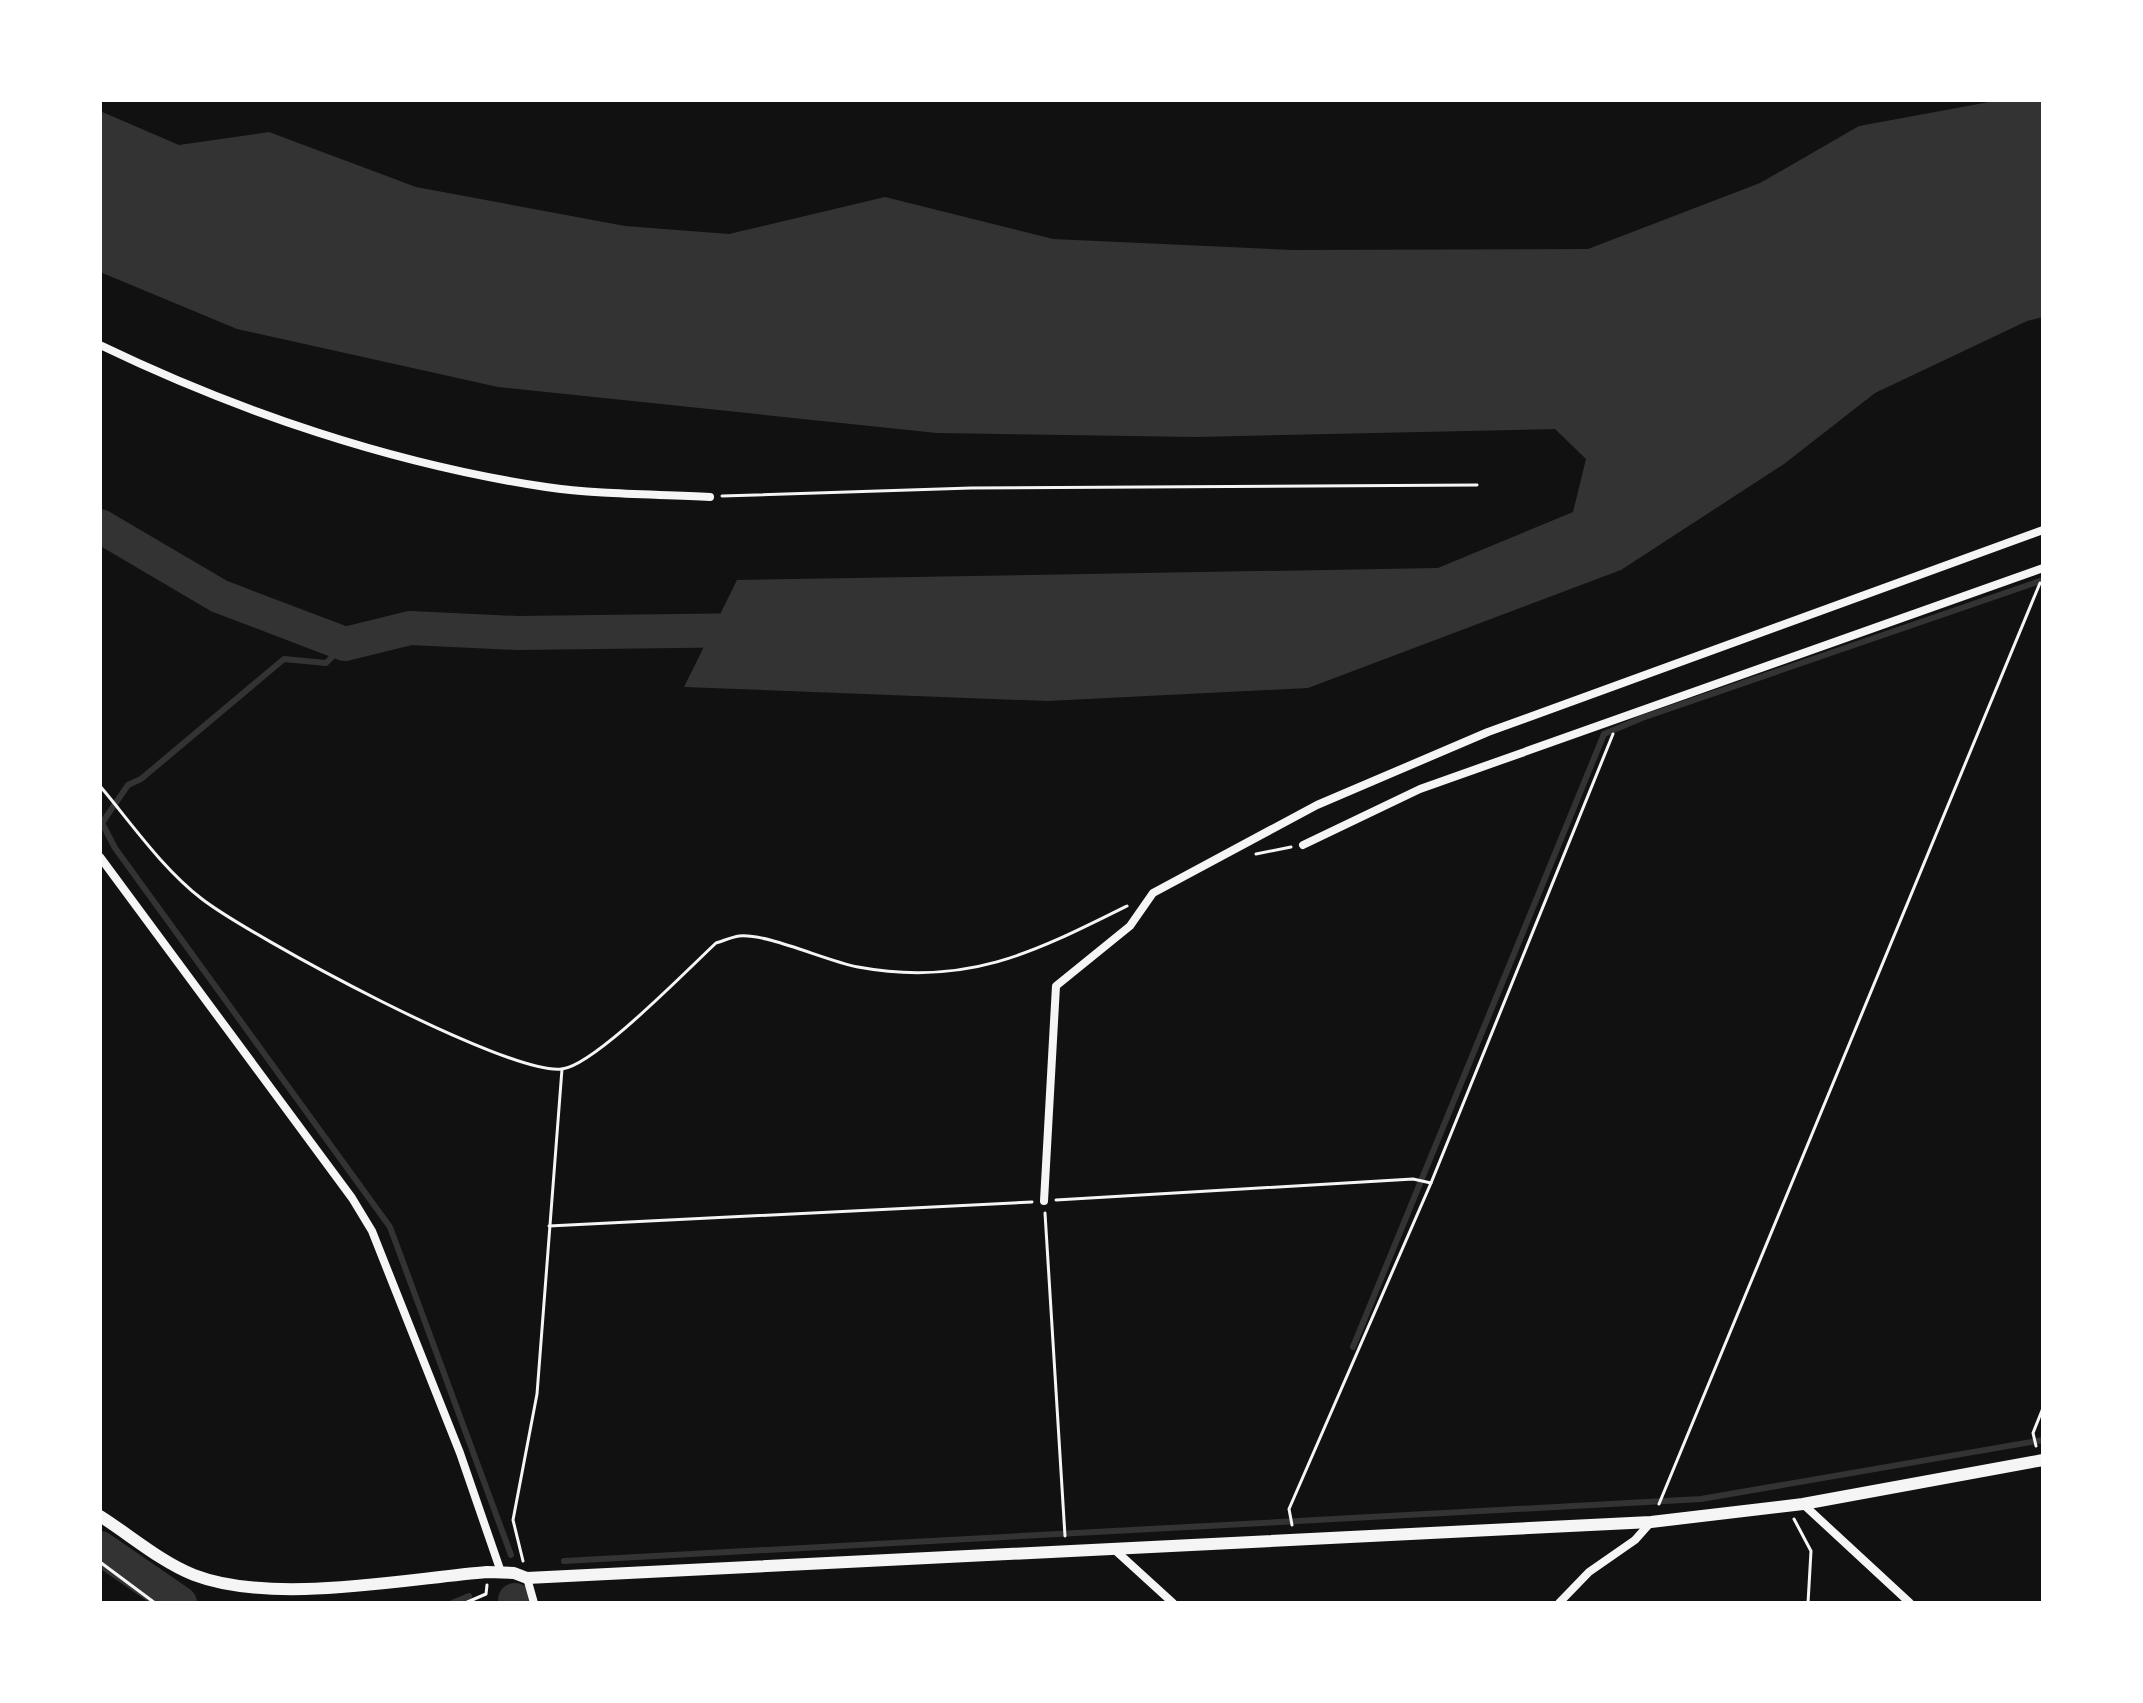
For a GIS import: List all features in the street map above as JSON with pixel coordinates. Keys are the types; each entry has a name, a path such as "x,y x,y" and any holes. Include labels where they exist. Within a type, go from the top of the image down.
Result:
{"street":[{"path":"100,345 253,408 373,450 549,488 710,497"},
{"path":"1044,1201 1056,986 1130,926 1153,893 1317,805 1488,732 2043,530"},
{"path":"1303,845 1420,789 2043,568"},
{"path":"100,857 352,1198 372,1231 460,1453 494,1572"},
{"path":"100,1516 189,1573 246,1589 282,1590 494,1572 527,1578 1651,1522 1803,1504 2042,1460"},
{"path":"1803,1504 1910,1603"},
{"path":"1559,1603 1589,1572 1635,1540 1651,1522"},
{"path":"1116,1551 1173,1603"},
{"path":"527,1578 534,1603"}],"path":[{"path":"710,497 971,488 1477,485"},
{"path":"1651,1522 2043,575"},
{"path":"1295,1541 1289,1509 1431,1183 1620,716"},
{"path":"100,786 156,854 202,899 290,952 486,1051 524,1064 562,1069 595,1052 716,943 740,936 759,938 858,967 917,973 968,970 1036,952 1127,906"},
{"path":"527,1578 513,1520 537,1394 562,1069"},
{"path":"549,1226 1413,1179 1431,1183"},
{"path":"1044,1201 1066,1553"},
{"path":"2042,1460 2033,1433 2043,1408"},
{"path":"1787,1506 1811,1551 1808,1603"},
{"path":"100,1562 155,1603"},
{"path":"465,1603 486,1594 494,1572"}],"shaded area":[{"path":"2000,100 2043,100 2043,317 2027,321 1875,393 1784,464 1621,570 1308,688 1047,701 684,687 737,580 1438,568 1573,512 1586,459 1555,429 1196,437 937,433 498,387 237,329 100,272 100,111 179,145 269,132 416,187 625,226 729,234 885,197 1053,239 1292,250 1588,249 1760,183 1859,126"}],"waterway":[{"path":"100,526 219,596 345,644 410,628 517,633 758,630"},
{"path":"1353,1347 1604,734 1642,718 2043,580"},
{"path":"345,644 326,663 284,659 141,779 128,785 102,823 115,848 390,1227 511,1555"},
{"path":"564,1561 1701,1499 2043,1440"},
{"path":"100,1548 180,1603"},
{"path":"452,1603 469,1596"}]}
